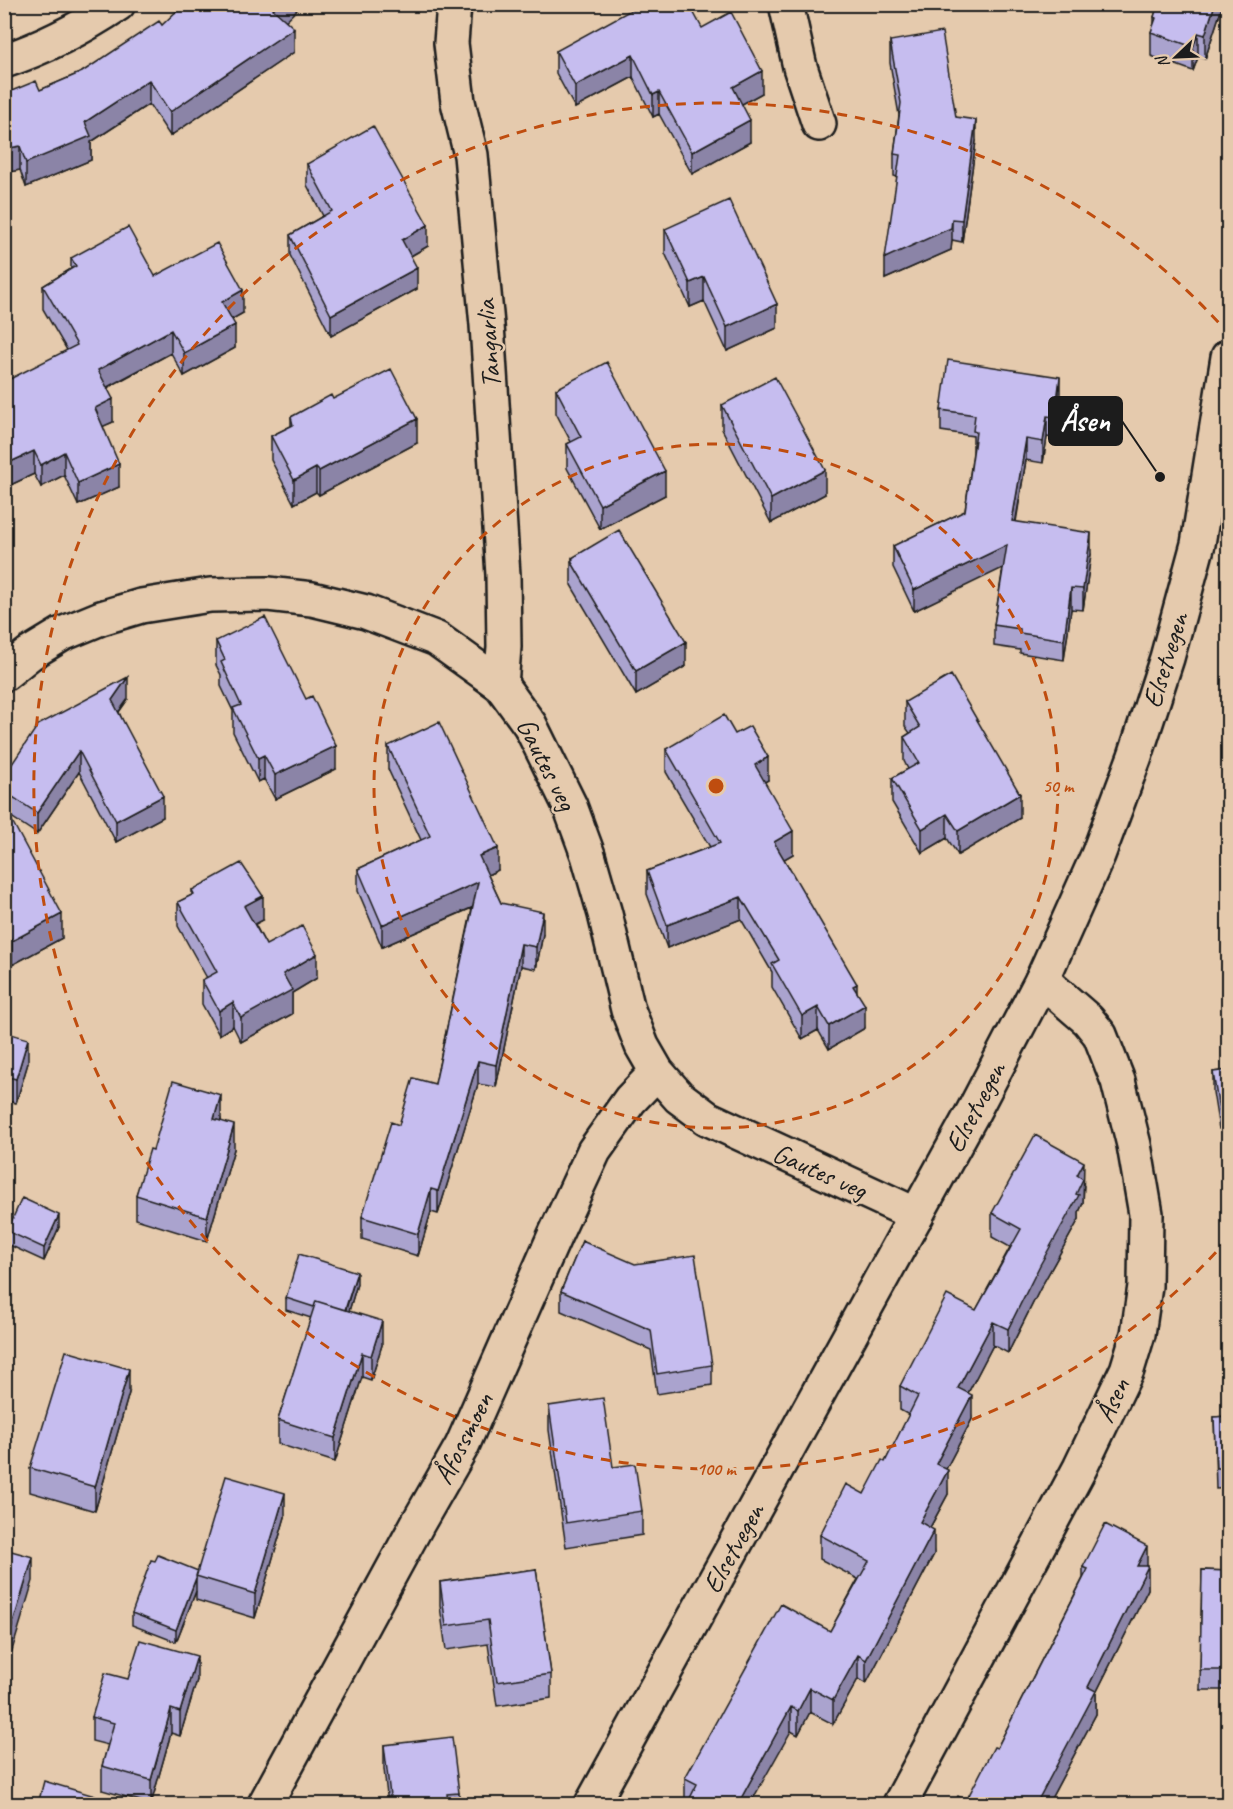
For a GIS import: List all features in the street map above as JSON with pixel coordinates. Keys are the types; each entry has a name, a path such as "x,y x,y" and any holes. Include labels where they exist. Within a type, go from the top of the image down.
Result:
{"street":[{"path":"4,61 82,28 118,4"},
{"name":"Tangarlia","path":"454,4 451,43 458,102 471,155 487,326 503,575 504,646 501,685"},
{"path":"786,4 800,67 819,124"},
{"name":"Elsetvegen","path":"592,1804 917,1215 1042,980 1098,855 1135,756 1167,658 1198,544 1228,357"},
{"name":"Gautes veg","path":"4,674 29,654 62,634 101,618 141,606 210,595 268,594 312,599 366,612 438,639 501,685 530,725 570,806 588,855 628,1010 642,1046 657,1072 679,1097 707,1118 917,1215"},
{"name":"Åsen","path":"900,1804 1084,1458 1127,1370 1138,1334 1145,1286 1146,1214 1134,1145 1118,1082 1100,1035 1088,1020 1042,980"},
{"name":"Åfossmoen","path":"265,1804 417,1523 462,1446 594,1151 630,1100 657,1072"}],"building":[{"path":"184,4 277,4 273,9 294,28 170,112 149,80 85,122 91,136 26,163 20,146 4,149 4,94 36,81 40,90 82,72 159,21 162,25"},
{"path":"642,4 689,4 702,28 731,12 762,71 733,87 750,120 692,152 659,92 653,95 633,55 575,86 556,51"},
{"path":"1158,4 1215,4 1205,35 1198,33 1193,47 1151,32"},
{"path":"942,32 956,117 976,120 962,220 952,219 951,228 885,258 900,155 894,154 901,103 890,41"},
{"path":"373,126 428,225 402,240 417,268 331,315 290,235 332,211 307,164"},
{"path":"729,200 777,304 727,327 704,277 690,283 665,229"},
{"path":"128,227 155,276 217,243 243,290 222,302 235,325 184,353 171,330 98,370 113,399 95,408 119,464 78,483 64,452 41,465 34,451 4,465 4,382 77,345 43,286 76,266 71,258"},
{"path":"948,360 1060,377 1055,417 1047,416 1043,442 1026,439 1012,521 1091,533 1083,589 1071,588 1064,640 1020,633 1020,629 994,625 1007,545 914,590 893,546 965,511 976,432 973,431 975,415 941,410"},
{"path":"607,362 665,471 600,505 567,444 581,437 556,389"},
{"path":"391,369 417,419 319,471 316,468 294,480 271,436 293,425 291,417 331,395 333,399"},
{"path":"775,377 825,470 771,499 722,405"},
{"path":"619,530 686,642 636,671 571,561 572,558"},
{"path":"265,617 306,699 312,696 336,746 275,775 264,755 258,758 233,708 241,705 221,662 225,660 216,641"},
{"path":"951,675 1020,794 958,831 947,814 922,829 892,778 919,763 904,737 920,727 905,702"},
{"path":"128,677 112,700 163,796 116,821 79,751 37,813 4,791 4,776 38,725"},
{"path":"724,715 735,734 750,726 768,757 755,765 793,831 774,842 857,984 853,986 865,1005 829,1026 818,1007 802,1016 772,964 779,960 741,897 667,925 647,871 720,843 666,749"},
{"path":"439,722 498,848 479,856 501,903 543,912 536,947 521,944 496,1065 478,1061 438,1191 431,1189 418,1234 362,1217 391,1122 399,1125 413,1078 435,1084 478,882 382,925 358,869 430,836 388,746"},
{"path":"1228,819 1228,852 1223,820"},
{"path":"12,821 62,914 12,941 4,927 4,825"},
{"path":"241,863 263,896 244,906 266,945 302,926 317,954 283,974 292,990 241,1018 233,1002 219,1011 202,980 217,972 178,902 194,894 192,890"},
{"path":"4,1032 28,1039 16,1079 4,1076"},
{"path":"1228,1070 1228,1108 1219,1110 1213,1072"},
{"path":"173,1081 221,1095 214,1119 234,1125 207,1217 136,1195 150,1149 153,1150"},
{"path":"1035,1135 1084,1162 1077,1175 1083,1179 1076,1194 1079,1195 1008,1329 993,1322 958,1388 972,1395 936,1464 948,1470 920,1522 934,1530 866,1660 858,1655 833,1700 810,1688 798,1711 791,1707 739,1802 744,1804 687,1804 697,1784 685,1778 781,1604 830,1631 869,1561 820,1535 846,1484 864,1494 882,1460 885,1462 918,1396 900,1386 947,1295 976,1310 1021,1229 992,1213"},
{"path":"22,1198 59,1215 44,1248 7,1231"},
{"path":"582,1241 635,1264 695,1255 712,1365 657,1374 651,1330 561,1291"},
{"path":"299,1254 357,1272 345,1310 316,1301 314,1307 286,1298"},
{"path":"316,1301 382,1321 371,1356 362,1353 335,1438 278,1420"},
{"path":"66,1351 129,1369 95,1487 30,1468"},
{"path":"603,1398 613,1467 635,1464 642,1511 566,1523 549,1406"},
{"path":"1228,1416 1228,1468 1216,1468 1214,1417"},
{"path":"226,1476 285,1493 255,1594 196,1576"},
{"path":"1105,1524 1147,1546 1137,1566 1148,1566 1088,1687 1096,1691 1036,1804 953,1804 958,1796 966,1801 994,1747 997,1748 1088,1569 1083,1567"},
{"path":"4,1549 33,1557 4,1653"},
{"path":"158,1555 198,1571 176,1630 132,1613 151,1560 155,1561"},
{"path":"536,1569 551,1674 497,1682 488,1620 446,1626 440,1582"},
{"path":"1202,1570 1228,1571 1228,1670 1200,1670"},
{"path":"140,1640 197,1656 180,1712 171,1709 151,1780 102,1766 114,1723 92,1717 105,1673 128,1679"},
{"path":"452,1737 459,1793 447,1794 448,1804 391,1804 384,1745"},
{"path":"1223,1763 1228,1763 1228,1804 1227,1804"},
{"path":"44,1781 95,1796 93,1804 38,1804"}],"place":[{"name":"Åsen","path":"1160,477"}]}
